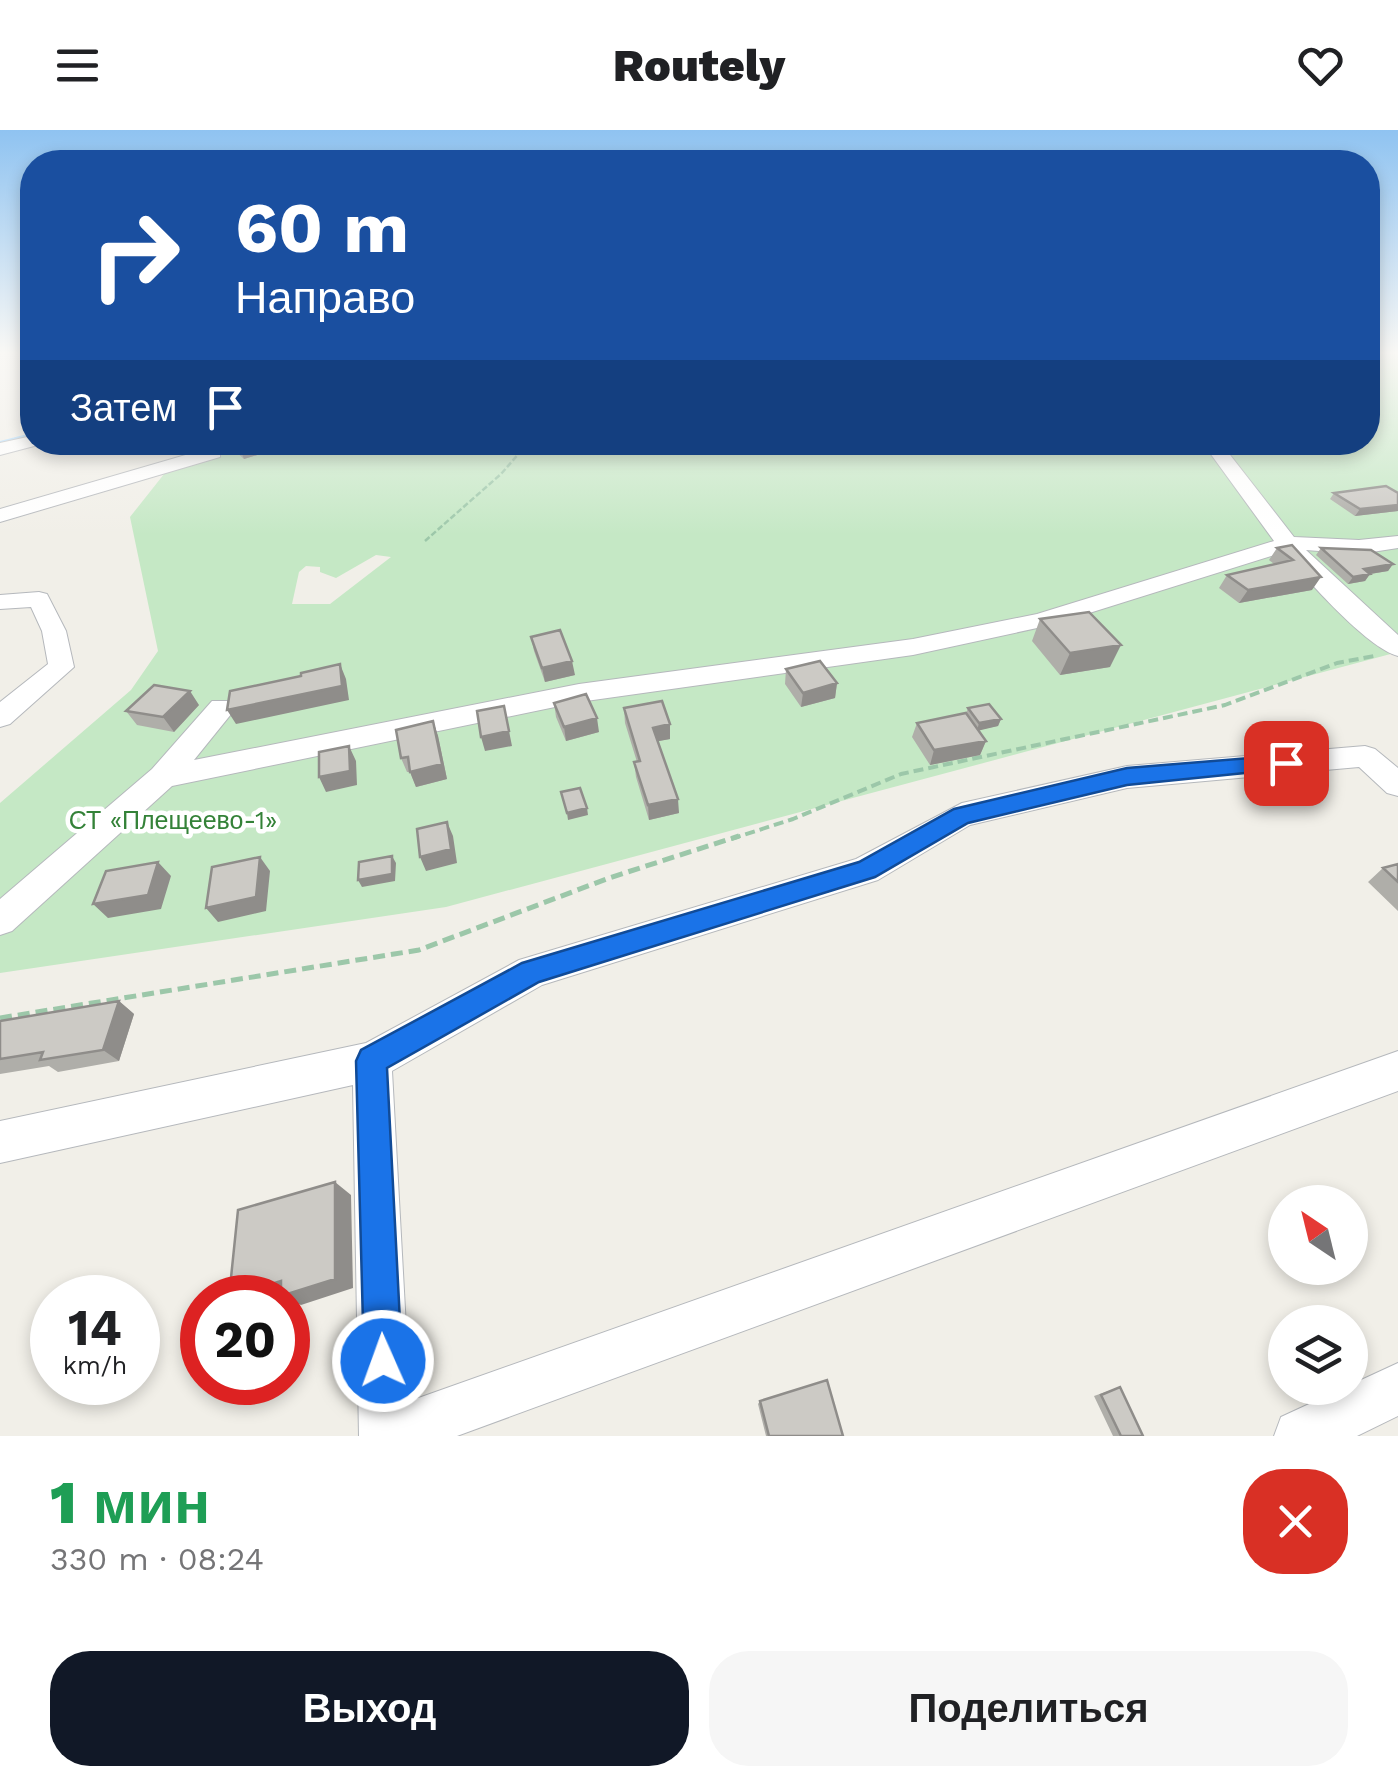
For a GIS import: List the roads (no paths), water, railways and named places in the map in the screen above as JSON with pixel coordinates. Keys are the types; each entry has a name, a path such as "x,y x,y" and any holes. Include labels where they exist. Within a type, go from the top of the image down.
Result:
{"street":[{"path":"0,516 202,455"},
{"path":"1221,455 1289,543 1390,651"},
{"path":"163,777 579,692 914,647 1042,620 1289,543 1359,547 1398,542"},
{"path":"0,602 40,599 54,631 61,667 0,717"},
{"path":"0,920 163,777 222,708"},
{"path":"0,1142 372,1061 532,972 866,870 962,815 1127,777 1381,752 1398,784"},
{"path":"372,1061 385,1436 1398,1071"},
{"path":"1300,1436 1398,1389"}],"waterway":[{"path":"0,443 20,438"}],"park label":[{"name":"СТ «Плещеево-1»","path":"173,820"}]}
